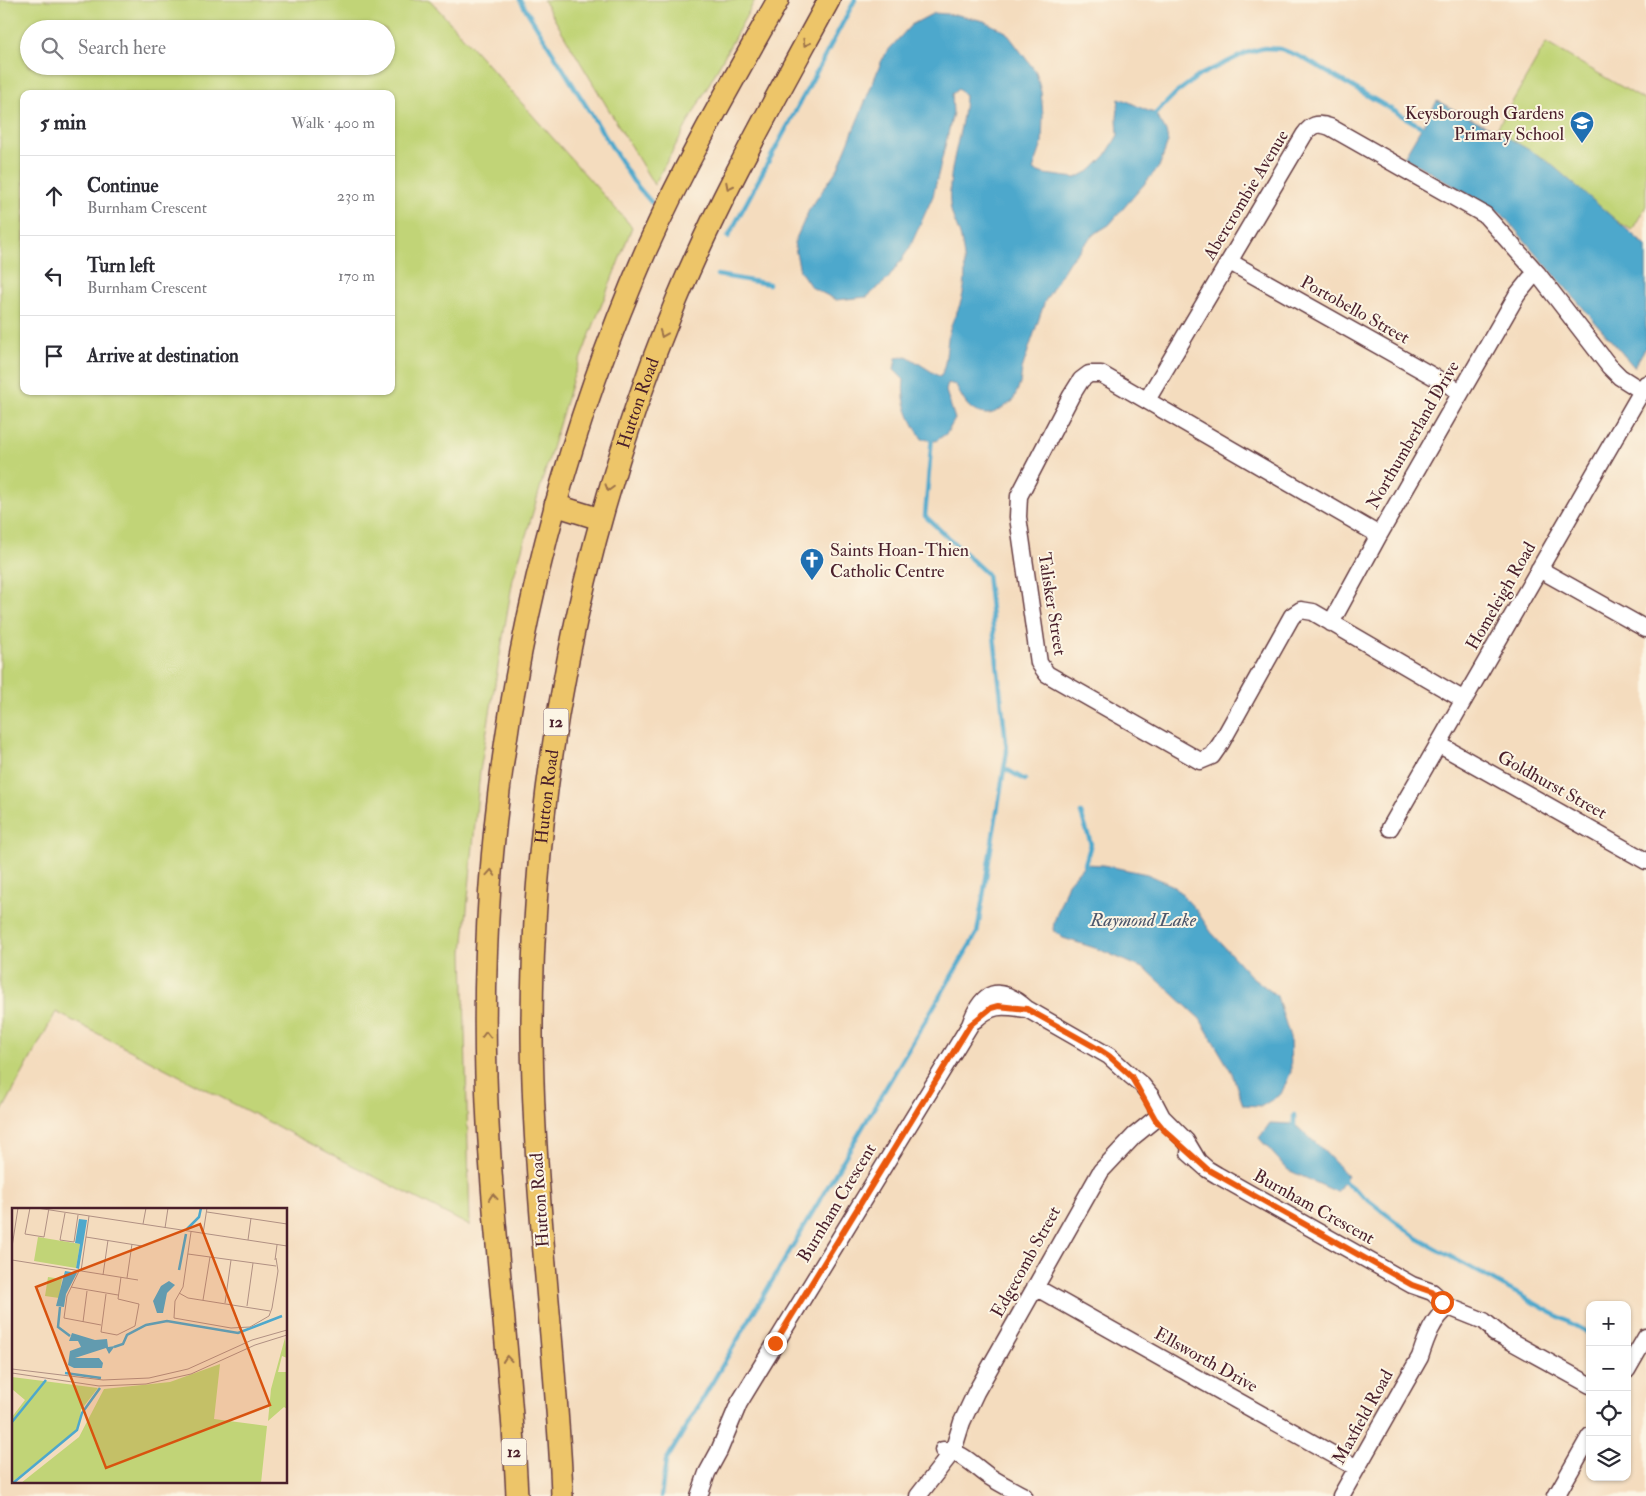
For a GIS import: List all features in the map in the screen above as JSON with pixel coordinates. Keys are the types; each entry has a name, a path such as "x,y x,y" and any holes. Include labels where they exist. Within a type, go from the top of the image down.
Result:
{"main road":[{"name":"12","path":"517,1496 512,1408 490,1161 486,1076 486,952 494,836 512,698 524,634 555,505 602,359 647,248 671,197 714,114 778,0"},
{"name":"Hutton Road","path":"562,1496 534,1110 532,1034 536,890 548,771 567,661 600,519 645,381 688,273 727,191 752,141 829,0"},
{"path":"555,505 600,519"}],"street":[{"name":"Abercrombie Avenue","path":"1147,400 1304,135 1311,126 1319,124 1330,127 1486,214 1537,273 1609,366 1620,377 1644,387"},
{"name":"Portobello Street","path":"1230,262 1461,392"},
{"name":"Northumberland Drive","path":"1331,623 1379,535 1517,295 1537,273"},
{"name":"Talisker Street","path":"1379,535 1101,374 1089,374 1085,376 1071,396 1019,496 1018,517 1039,663 1047,674 1200,761 1212,756 1221,743 1292,616 1301,610 1313,612 1464,700"},
{"name":"Homeleigh Road","path":"1390,828 1539,569 1640,409 1644,387"},
{"path":"1539,569 1646,629"},
{"name":"Goldhurst Street","path":"1438,744 1646,861"},
{"name":"Burnham Crescent","path":"699,1496 707,1473 739,1403 970,1025 991,1008 998,1006 1027,1009 1109,1056 1142,1084 1151,1096 1158,1120 1186,1141 1198,1161 1217,1175 1412,1285 1432,1292 1446,1312 1484,1321 1503,1337 1586,1383"},
{"name":"Edgecomb Street","path":"916,1496 920,1482 948,1453 958,1414 976,1392 1100,1171 1134,1136 1158,1120"},
{"name":"Ellsworth Drive","path":"1035,1286 1357,1468"},
{"name":"Maxfield Road","path":"1342,1496 1420,1357 1427,1336 1446,1312"},
{"path":"1631,1363 1646,1337"},
{"path":"1562,1494 1586,1444"},
{"path":"948,1453 1024,1496"}],"green space":[{"path":"0,0 430,0 632,227 573,378 513,579 480,771 463,952 470,1226 56,1012 0,1115"},
{"path":"543,0 755,0 654,185"},
{"name":"Keysborough Gardens Primary School","path":"1546,43 1646,101 1646,206 1632,230 1487,146"}],"water":[{"path":"934,13 958,15 984,21 1006,32 1036,72 1041,92 1043,115 1042,144 1033,170 1044,174 1076,178 1091,170 1106,155 1118,135 1119,98 1155,113 1166,131 1168,142 1159,167 1109,225 1094,234 1069,262 1045,301 1013,401 995,412 982,414 968,405 956,385 948,383 946,391 955,419 947,433 936,441 922,439 910,418 905,403 904,380 894,370 896,358 907,356 940,377 945,362 950,329 963,294 965,272 963,251 951,209 950,190 965,95 958,89 952,94 953,113 933,196 909,249 888,279 867,297 836,300 811,287 800,271 794,243 809,210 838,168 884,55 911,25"},
{"path":"1437,101 1491,128 1545,159 1646,246 1646,347 1634,367 1501,213 1404,157"},
{"name":"Raymond Lake","path":"1085,864 1103,865 1147,874 1174,886 1197,911 1211,932 1251,976 1277,996 1290,1037 1291,1072 1281,1094 1262,1106 1243,1105 1232,1073 1200,1019 1147,970 1098,949 1063,938 1053,930 1068,883"},
{"path":"1270,1123 1294,1124 1318,1145 1348,1176 1337,1192 1288,1170 1259,1138"}],"waterway":[{"path":"520,0 633,181 651,202"},
{"path":"728,237 855,0"},
{"path":"1152,117 1176,93 1200,75 1246,53 1264,48 1281,49 1301,57 1427,130"},
{"path":"717,275 769,284"},
{"path":"661,1496 666,1461 977,933 1007,751 987,574 925,516 932,436"},
{"path":"1004,768 1025,780"},
{"path":"1081,813 1091,844 1085,864 1088,868"},
{"path":"1294,1115 1294,1128"},
{"path":"1341,1179 1417,1238 1586,1332"}],"place":[{"name":"Keysborough Gardens Primary School","path":"1582,144"},
{"name":"Saints Hoan-Thien Catholic Centre","path":"812,581"}],"route":[{"path":"775,1343 970,1025 983,1013 998,1006 1027,1009 1109,1056 1131,1076 1158,1124 1207,1169 1412,1285 1432,1292 1442,1302"}]}
